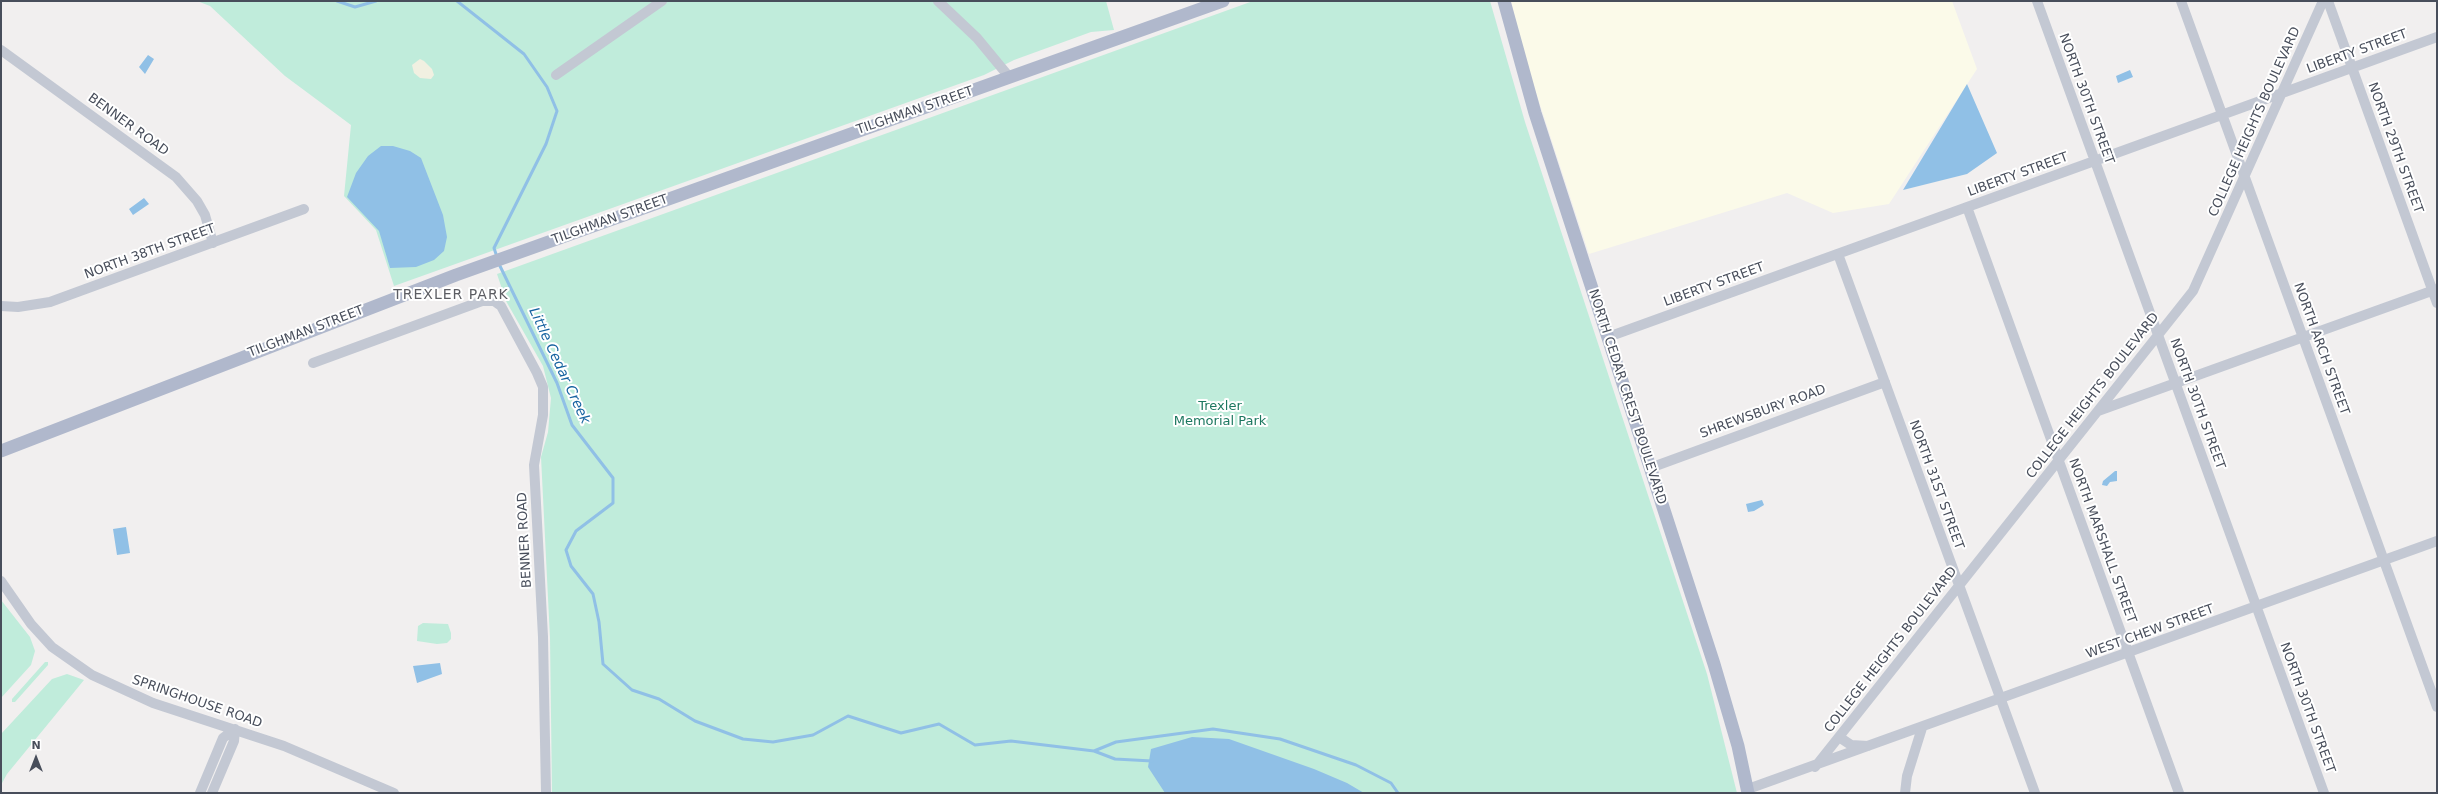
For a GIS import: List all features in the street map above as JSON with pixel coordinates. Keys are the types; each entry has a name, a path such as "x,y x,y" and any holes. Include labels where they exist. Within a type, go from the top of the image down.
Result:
{"main road":[{"name":"TILGHMAN STREET","path":"1,451 522,250 1010,78 1223,1"},
{"name":"NORTH CEDAR CREST BOULEVARD","path":"1504,1 1535,113 1714,664 1738,746 1748,791"}],"street":[{"path":"556,75 662,1"},
{"path":"938,1 977,38 1010,78"},
{"name":"NORTH 30TH STREET","path":"2037,1 2324,793"},
{"name":"NORTH ARCH STREET","path":"2181,1 2437,707"},
{"name":"COLLEGE HEIGHTS BOULEVARD","path":"1815,767 2193,291 2323,1"},
{"name":"NORTH 29TH STREET","path":"2328,1 2435,290 2437,303"},
{"name":"LIBERTY STREET","path":"1608,337 2437,37"},
{"name":"BENNER ROAD","path":"1,50 176,177 188,188 201,208 213,243"},
{"name":"NORTH MARSHALL STREET","path":"1967,207 2179,793"},
{"name":"NORTH 38TH STREET","path":"1,306 23,307 50,302 304,209"},
{"name":"NORTH 31ST STREET","path":"1838,254 2035,793"},
{"path":"2098,411 2435,290"},
{"name":"BENNER ROAD","path":"313,363 442,314 482,301 494,301 501,306 543,387 543,415 534,465 543,637 546,793"},
{"name":"SHREWSBURY ROAD","path":"1650,468 1885,382"},
{"name":"WEST CHEW STREET","path":"1748,791 2437,542"},
{"name":"SPRINGHOUSE ROAD","path":"1,581 14,603 48,642 92,675 154,703 235,729 296,751 394,793"},
{"path":"1905,793 1907,776 1922,728"},
{"path":"200,793 223,738 235,729"},
{"path":"212,793 234,742 235,729"},
{"name":"WEST CHEW STREET","path":"1839,737 1851,745 1872,746"}],"shaded area":[{"path":"1511,1 1952,1 1977,69 1889,204 1833,213 1787,193 1589,254 1525,59"}],"green space":[{"path":"197,1 1106,1 1114,30 1091,32 1014,60 984,75 394,286 376,230 344,196 351,125 285,76 210,6"},
{"name":"Trexler Memorial Park","path":"1253,1 1490,1 1525,122 1707,674 1737,793 552,793 550,638 541,457 548,432 551,398 543,366 506,301 497,274"},
{"path":"1,600 30,637 35,651 31,665 1,698"},
{"path":"423,623 448,624 451,639 447,643 437,644 417,641 418,626"},
{"path":"45,662 48,662 48,665 15,702 12,702 12,699"},
{"path":"67,674 84,680 7,774 1,785 1,734 52,679"}],"sand":[{"path":"420,59 432,69 434,75 431,79 420,78 414,73 412,65"}],"water":[{"path":"148,55 154,59 145,74 139,67"},
{"path":"2130,70 2133,77 2118,83 2116,76"},
{"path":"1967,84 1997,153 1967,174 1903,190"},
{"path":"381,146 393,146 410,151 421,158 443,215 447,237 444,251 434,260 416,267 390,268 379,231 347,197 356,173 368,156"},
{"path":"144,198 149,204 133,215 129,209"},
{"path":"2117,471 2117,481 2110,482 2107,486 2102,485 2103,481"},
{"path":"1762,500 1764,505 1754,511 1748,512 1746,504"},
{"path":"126,527 130,553 117,555 113,529"},
{"path":"440,663 442,674 417,683 413,666"},
{"path":"1192,737 1229,739 1314,769 1347,783 1364,793 1165,793 1148,767 1151,749"}],"waterway":[{"name":"Little Cedar Creek","path":"337,1 355,7 376,1"},
{"name":"Little Cedar Creek","path":"457,1 524,54 547,87 557,111 546,144 494,248 497,257"},
{"name":"Little Cedar Creek","path":"499,264 557,383 572,425 613,478 613,503 576,531 566,550 571,566 593,594 599,622 603,664 632,690 659,699 695,721 743,739 773,742 813,735 848,716 901,733 939,724 975,745 1011,741 1094,751 1116,742 1213,729 1280,739 1356,765 1391,783 1398,793"},
{"name":"Little Cedar Creek","path":"1094,751 1115,759 1152,761"}],"district":[{"name":"TREXLER PARK","path":"451,295"}]}
